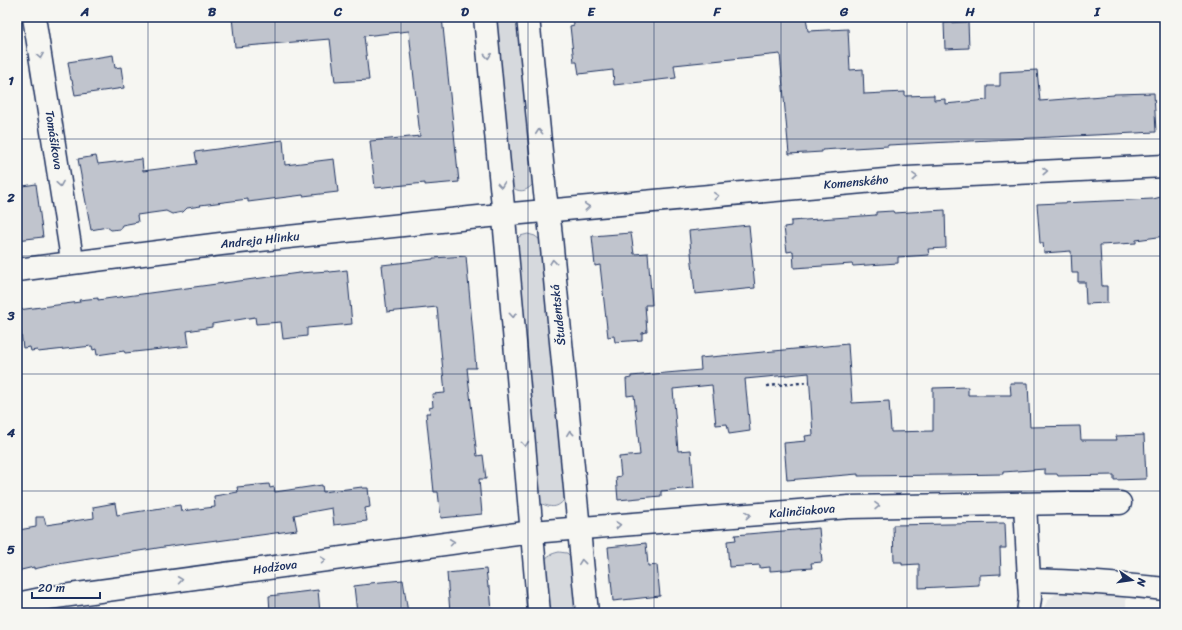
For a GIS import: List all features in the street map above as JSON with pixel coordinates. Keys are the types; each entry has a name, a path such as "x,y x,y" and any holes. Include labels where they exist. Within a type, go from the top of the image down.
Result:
{"street":[{"name":"Tomášikova","path":"34,17 72,262"},
{"path":"485,17 539,613"},
{"name":"Študentská","path":"528,17 587,613"},
{"name":"Komenského","path":"504,215 907,178 1165,166"},
{"name":"Andreja Hlinku","path":"17,270 221,244 504,215"},
{"name":"Kalinčiakova","path":"532,532 849,507 1120,503"},
{"path":"1025,504 1030,598 1028,613"},
{"name":"Hodžova","path":"17,604 532,532"},
{"path":"1029,580 1123,584 1165,589"}],"path":[{"path":"767,386 810,382"}],"shaded area":[{"path":"491,17 522,17 535,182 523,191 516,190 509,185"},
{"path":"528,234 535,236 540,240 567,496 561,503 552,507 540,503 515,241 520,236"},
{"path":"559,552 567,553 572,558 580,613 547,613 542,565 545,559"},
{"path":"1060,591 1126,593 1126,613 1041,613 1049,599"}],"building":[{"path":"232,17 424,17 424,19 442,17 459,182 425,185 425,183 375,188 370,141 420,136 409,31 364,36 369,80 335,82 330,39 235,47"},
{"path":"573,17 806,17 808,31 848,29 850,70 863,69 864,94 905,92 905,96 934,95 934,100 945,99 945,104 987,100 987,86 1000,86 1000,72 1037,70 1040,101 1114,94 1154,93 1156,132 888,145 789,154 780,54 674,65 676,78 614,85 613,70 579,74 577,62 574,62 570,26 574,25"},
{"path":"968,22 969,48 945,49 944,23"},
{"path":"113,55 115,68 121,67 124,88 75,95 68,62"},
{"path":"283,140 285,165 334,159 338,192 248,202 248,199 200,205 201,206 187,208 183,212 172,214 166,211 137,215 138,222 122,225 120,229 111,230 107,227 91,230 78,159 96,156 98,164 142,159 143,171 197,164 195,152"},
{"path":"36,184 43,237 17,240 17,187"},
{"path":"1165,196 1165,236 1136,240 1136,243 1100,245 1102,286 1107,286 1107,303 1086,304 1085,282 1078,282 1078,273 1072,273 1071,251 1044,253 1043,243 1040,243 1037,204 1153,199"},
{"path":"945,210 946,248 928,249 929,255 898,257 898,263 853,266 852,264 794,268 793,251 787,252 784,227 791,226 791,221 876,215 876,212 893,211 894,213"},
{"path":"749,225 755,288 695,294 689,231"},
{"path":"631,233 634,254 648,253 652,305 645,305 647,332 642,333 642,340 615,342 614,336 608,337 600,265 595,266 592,236"},
{"path":"466,256 476,368 467,368 477,456 483,455 486,479 479,479 482,514 441,518 438,492 434,492 426,413 430,413 429,408 433,407 432,394 445,393 437,307 387,312 382,265 433,258"},
{"path":"347,270 352,324 307,328 307,336 283,339 281,322 256,324 255,317 212,324 212,327 187,331 189,346 125,353 124,351 97,355 96,349 93,350 92,346 38,352 37,350 31,351 30,347 23,348 18,310 80,302 79,300 98,298 98,300 299,273"},
{"path":"848,344 852,403 889,401 891,432 933,431 933,388 968,387 968,395 1011,395 1010,383 1028,383 1030,427 1080,426 1081,440 1117,440 1116,436 1144,435 1146,479 1114,480 1114,475 1058,476 1057,474 1045,474 1045,469 1003,472 1003,474 858,476 858,474 787,480 784,443 806,441 805,436 813,435 809,373 745,379 750,431 729,434 727,424 716,425 712,385 673,389 678,451 691,450 694,488 661,491 661,496 618,500 616,477 621,476 619,457 640,455 634,395 627,396 626,379 631,378 631,376 701,370 700,358"},
{"path":"269,484 270,488 274,487 275,492 322,485 323,492 362,487 368,488 370,507 365,508 367,521 334,525 332,508 294,515 297,530 170,546 34,569 34,567 17,571 17,536 20,536 19,530 36,527 36,517 44,517 46,525 94,518 93,507 115,503 117,515 180,505 181,511 215,507 214,496 238,492 237,487"},
{"path":"1005,523 1006,548 1000,548 1001,574 979,575 979,585 919,588 919,564 902,565 902,562 894,562 893,525"},
{"path":"819,528 822,562 811,563 812,568 770,571 770,567 760,568 760,565 729,567 727,541 736,540 735,535"},
{"path":"646,543 648,566 657,565 660,596 613,601 608,547"},
{"path":"486,569 488,587 490,587 492,613 450,613 447,573"},
{"path":"403,580 408,613 357,613 354,586"},
{"path":"318,590 320,613 270,613 269,596"}]}
